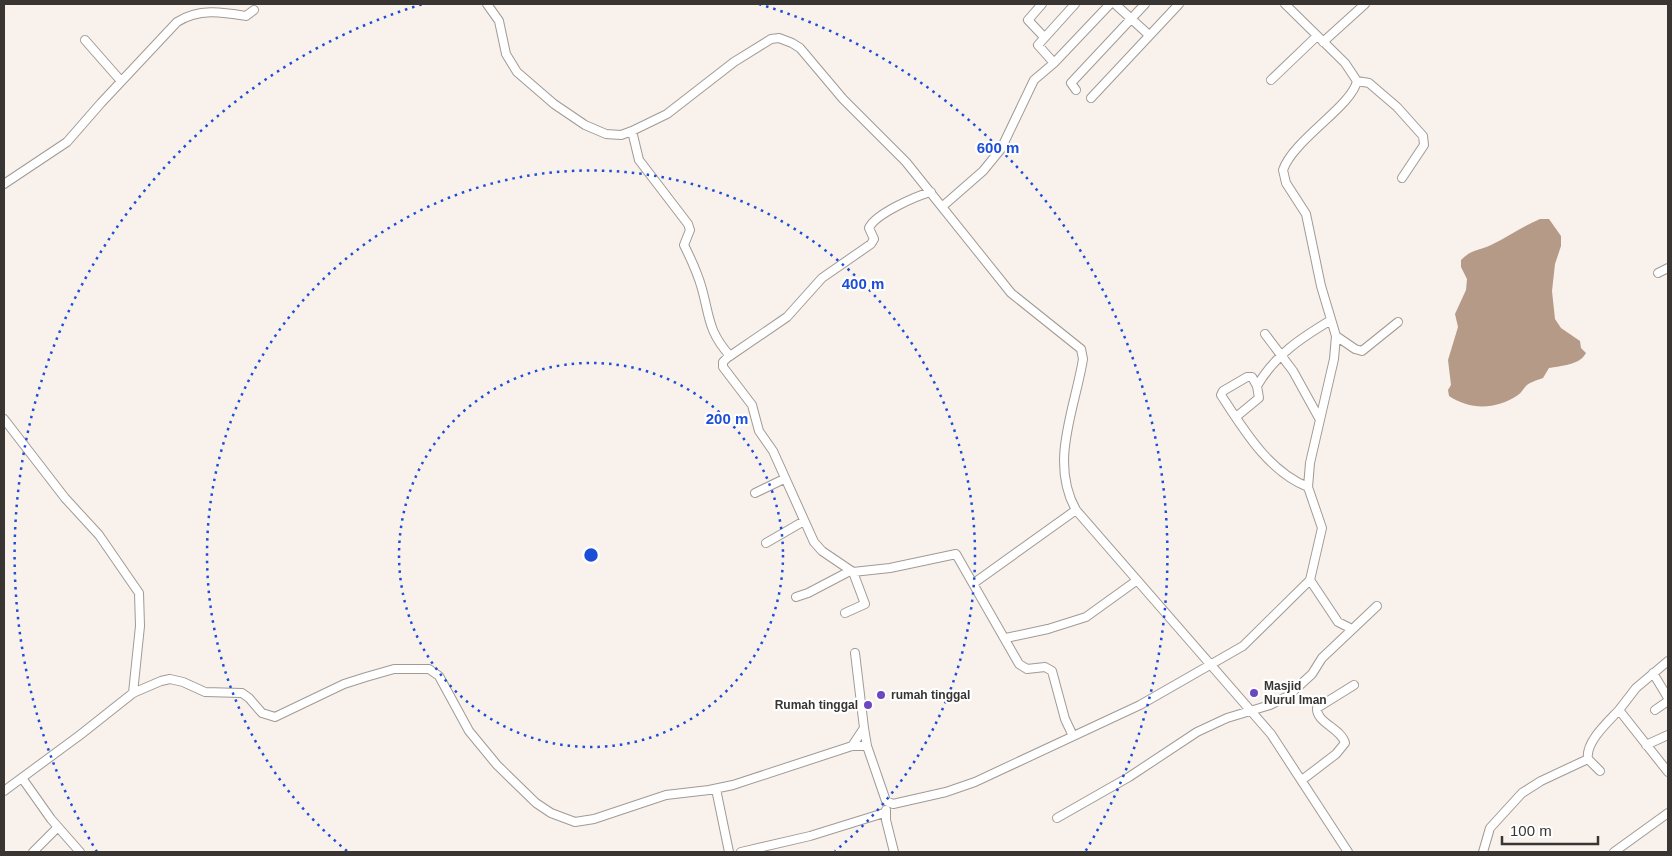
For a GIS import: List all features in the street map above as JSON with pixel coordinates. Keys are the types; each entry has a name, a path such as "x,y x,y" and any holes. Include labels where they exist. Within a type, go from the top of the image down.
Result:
{"street":[{"path":"487,4 501,26 509,61 523,77 554,104 593,130 613,135 632,131 682,104 748,52 771,39 779,38 800,48 843,99 897,153 931,192 1011,293 1074,342 1083,352 1082,367 1063,460 1066,490 1076,510 1271,734 1348,852"},
{"path":"1042,4 1028,21 1044,37"},
{"path":"1054,63 1039,47 1044,37 1076,4"},
{"path":"943,206 983,171 1001,149 1012,130 1028,88 1041,72 1054,63 1110,4"},
{"path":"1115,4 1149,35"},
{"path":"1076,90 1071,83 1145,4"},
{"path":"1091,98 1179,4"},
{"path":"1286,4 1345,62 1356,80 1369,83 1398,106 1423,136 1424,146 1402,178"},
{"path":"1323,42 1365,4"},
{"path":"4,184 67,142 160,38 182,19 213,11 246,16 254,10"},
{"path":"1272,80 1317,36"},
{"path":"85,40 121,81"},
{"path":"888,803 961,788 1140,705 1244,646 1310,580 1322,528 1308,487 1310,463 1334,359 1336,336 1306,214 1286,184 1283,170 1291,155 1350,94 1356,80"},
{"path":"632,131 639,160 688,224 690,230 684,245 700,281 712,330 730,356"},
{"path":"845,613 865,604 851,572 817,546 784,479 772,448 759,431 752,405 723,367 723,362 787,317 822,278 871,244 874,239 869,228 873,221 901,204 931,192"},
{"path":"1658,273 1668,268"},
{"path":"1257,386 1266,370 1280,354 1331,320"},
{"path":"1336,336 1355,349 1362,351 1398,322"},
{"path":"1265,334 1293,372 1320,418"},
{"path":"1236,417 1259,398 1257,386 1250,376 1223,391 1221,395 1250,438 1286,476 1308,487"},
{"path":"4,419 65,498 99,535 139,593 140,633 132,693"},
{"path":"755,493 784,479"},
{"path":"974,583 1076,510"},
{"path":"766,543 804,521"},
{"path":"796,597 851,572 890,568 954,553 974,583 1022,667 1027,669 1045,668 1052,671 1065,719 1073,736"},
{"path":"1310,580 1338,622 1352,629"},
{"path":"1006,638 1048,629 1086,617 1136,581"},
{"path":"1058,818 1129,776 1197,732 1227,718 1278,702 1300,687 1312,674 1322,658 1377,606"},
{"path":"855,653 867,746 888,803 884,813 894,852"},
{"path":"1588,759 1589,750 1603,725 1619,710 1630,694 1668,661"},
{"path":"4,790 132,693 170,679 183,682 205,692 242,693 262,713 275,718 344,684 394,669 424,668 439,676 470,731 497,765 536,803 560,817 575,822 588,821 666,795 716,789 852,746 867,746"},
{"path":"1653,673 1668,700 1655,710"},
{"path":"1302,780 1336,754 1344,743 1341,735 1320,718 1317,708 1354,684"},
{"path":"1619,710 1668,772"},
{"path":"852,746 864,728"},
{"path":"1646,746 1668,735"},
{"path":"1588,759 1600,771"},
{"path":"1483,852 1490,828 1522,793 1541,781 1588,759"},
{"path":"22,778 58,827 80,852"},
{"path":"716,789 729,852"},
{"path":"741,852 810,836 884,813"},
{"path":"1614,852 1668,813"},
{"path":"32,852 58,827"}],"shaded area":[{"path":"1540,219 1549,219 1561,236 1561,246 1555,264 1552,291 1555,319 1561,328 1580,341 1581,348 1586,353 1575,362 1549,368 1543,378 1530,383 1510,400 1492,406 1474,406 1457,401 1449,396 1448,390 1451,385 1448,360 1458,327 1455,314 1466,290 1467,279 1461,267 1461,260 1472,252 1491,245"}],"place":[{"name":"Masjid Nurul Iman","path":"1254,693"},
{"name":"rumah tinggal","path":"881,695"},
{"name":"Rumah tinggal","path":"868,705"}]}
